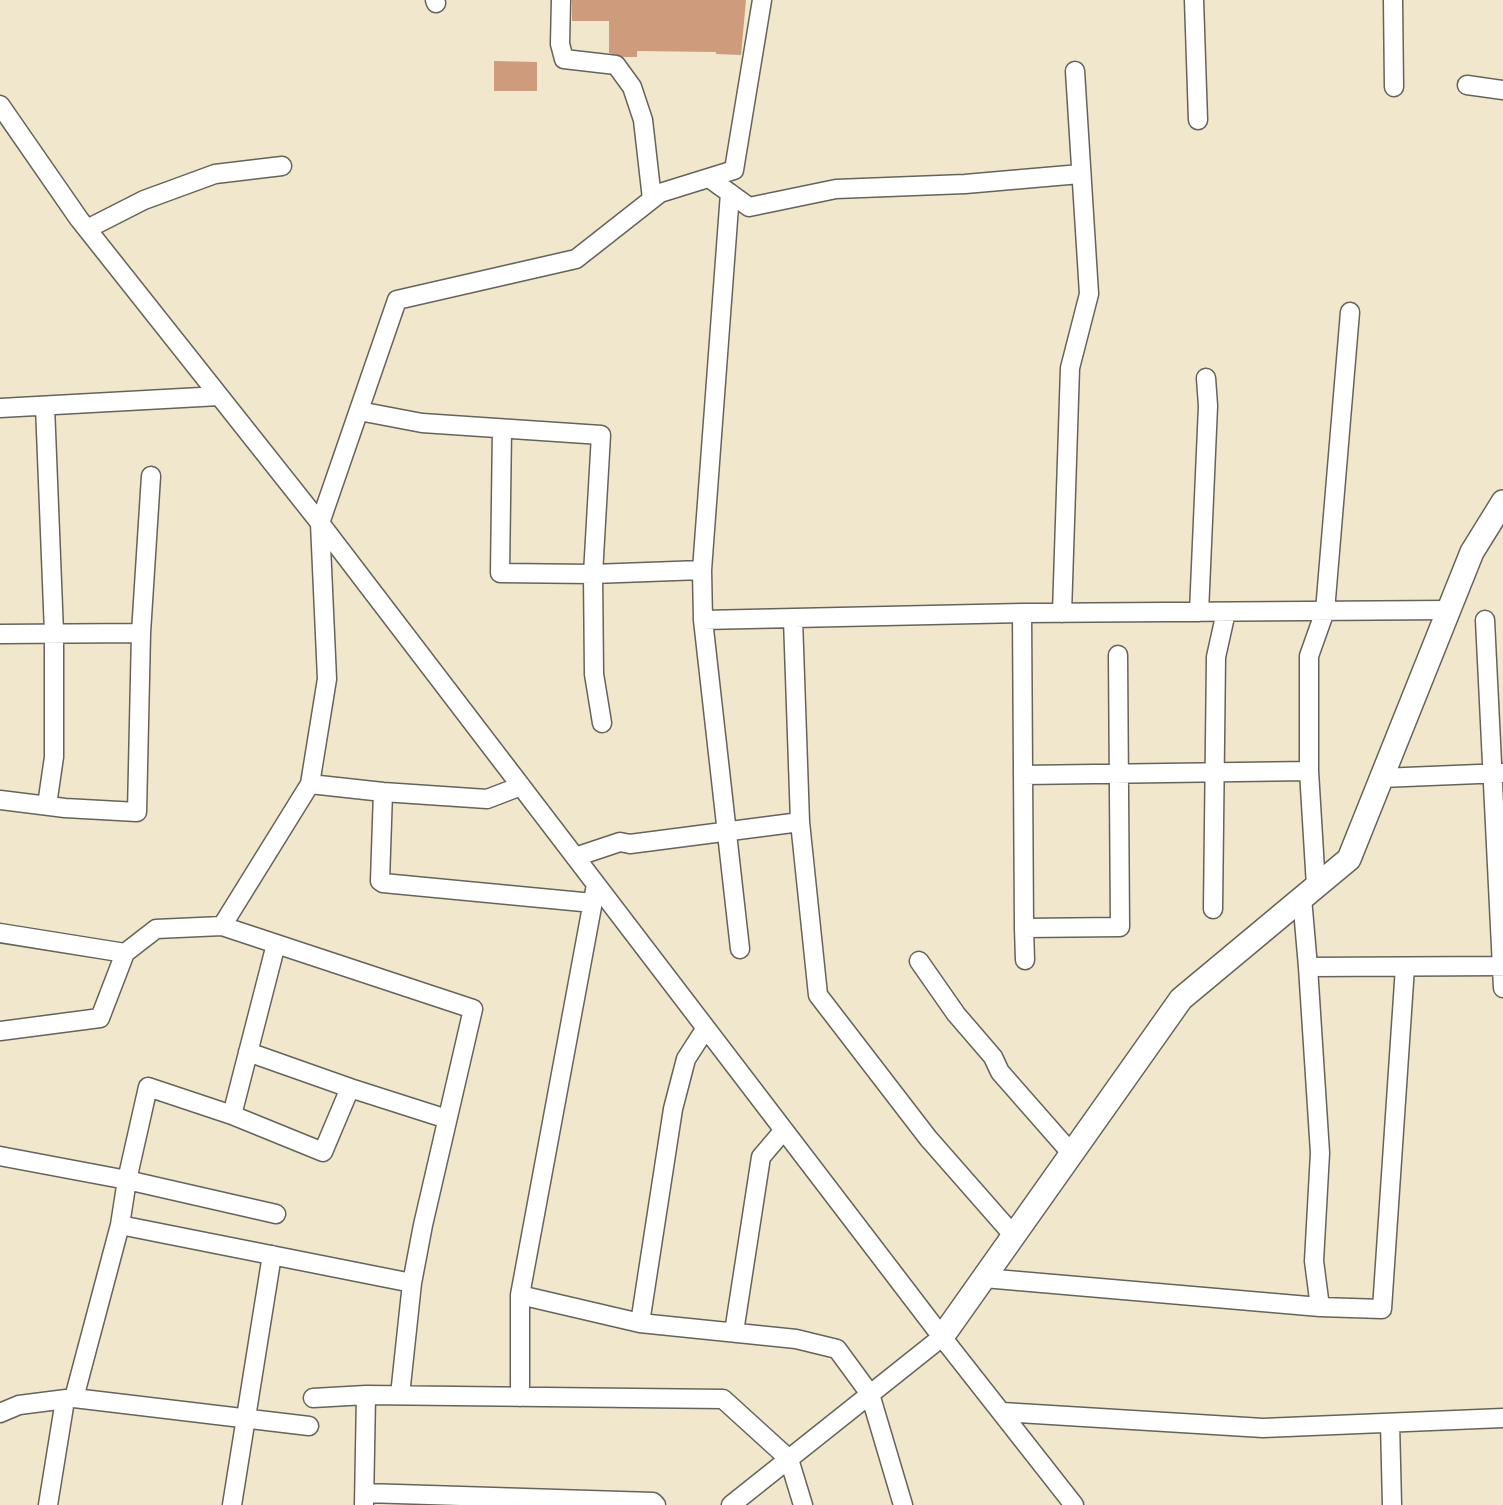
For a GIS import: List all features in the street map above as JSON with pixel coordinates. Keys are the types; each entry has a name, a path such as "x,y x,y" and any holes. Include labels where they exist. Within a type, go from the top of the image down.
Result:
{"street":[{"path":"561,0 560,44 564,59 616,65 632,87 643,121 652,199"},
{"path":"222,926 310,784 327,679 320,523 397,300 576,259 660,193 734,170 762,0"},
{"path":"1194,0 1198,120"},
{"path":"1393,0 1394,87"},
{"path":"1062,612 1070,368 1089,294 1075,71"},
{"path":"1467,85 1503,90"},
{"path":"0,105 6,125 320,523 942,1337 1074,1505"},
{"path":"88,229 144,200 215,174 282,166"},
{"path":"709,178 749,207 836,188 965,184 1080,174"},
{"path":"730,193 702,570 703,620 740,949"},
{"path":"1320,1307 1314,1261 1320,1153 1308,967 1309,656 1325,611 1350,312"},
{"path":"1199,612 1208,406 1206,378"},
{"path":"0,408 219,396"},
{"path":"45,407 54,633 54,757 47,805"},
{"path":"359,411 422,423 601,435 593,574 594,674 602,723"},
{"path":"502,429 500,573 593,574 702,570"},
{"path":"0,800 137,812 141,633 151,476"},
{"path":"730,1505 942,1337 1181,999 1349,859 1472,552 1503,502"},
{"path":"703,620 1062,612 1449,610"},
{"path":"1213,909 1216,657 1226,611"},
{"path":"1022,613 1025,960"},
{"path":"793,619 800,822 818,995 928,1138 1014,1236"},
{"path":"1485,620 1498,774 1503,988"},
{"path":"0,634 141,633"},
{"path":"1024,928 1120,927 1118,654"},
{"path":"1023,775 1309,771"},
{"path":"1381,778 1498,774"},
{"path":"310,784 487,799 521,786"},
{"path":"383,792 379,866 380,881 383,883 593,903"},
{"path":"575,858 620,842 630,844 800,822"},
{"path":"520,1397 520,1295 596,885"},
{"path":"0,1031 100,1018 125,953 156,929 222,926 472,1009 412,1283 400,1395"},
{"path":"0,933 125,953"},
{"path":"232,1115 276,944"},
{"path":"919,961 956,1014 993,1057 1000,1072 1072,1154"},
{"path":"1308,967 1503,966"},
{"path":"985,1278 1320,1307 1382,1309 1405,967"},
{"path":"640,1323 673,1109 686,1059 706,1028"},
{"path":"248,1052 447,1119"},
{"path":"48,1505 69,1399 120,1225 148,1087 232,1115 323,1152 350,1088"},
{"path":"734,1332 761,1157 784,1130"},
{"path":"0,1156 127,1180 276,1213"},
{"path":"120,1225 412,1283"},
{"path":"232,1505 272,1255"},
{"path":"520,1295 640,1323 796,1339 837,1349 870,1394 903,1505"},
{"path":"366,1395 364,1499 653,1502 656,1505"},
{"path":"313,1398 400,1395 723,1399 789,1459 803,1505"},
{"path":"0,1413 19,1405 69,1399 309,1426"},
{"path":"1002,1412 1263,1428 1503,1418"},
{"path":"1390,1423 1392,1505"}],"building":[{"path":"572,0 746,0 741,55 637,51 637,57 624,57 609,53 609,21 572,21"},
{"path":"494,61 537,62 537,91 494,91"}]}
